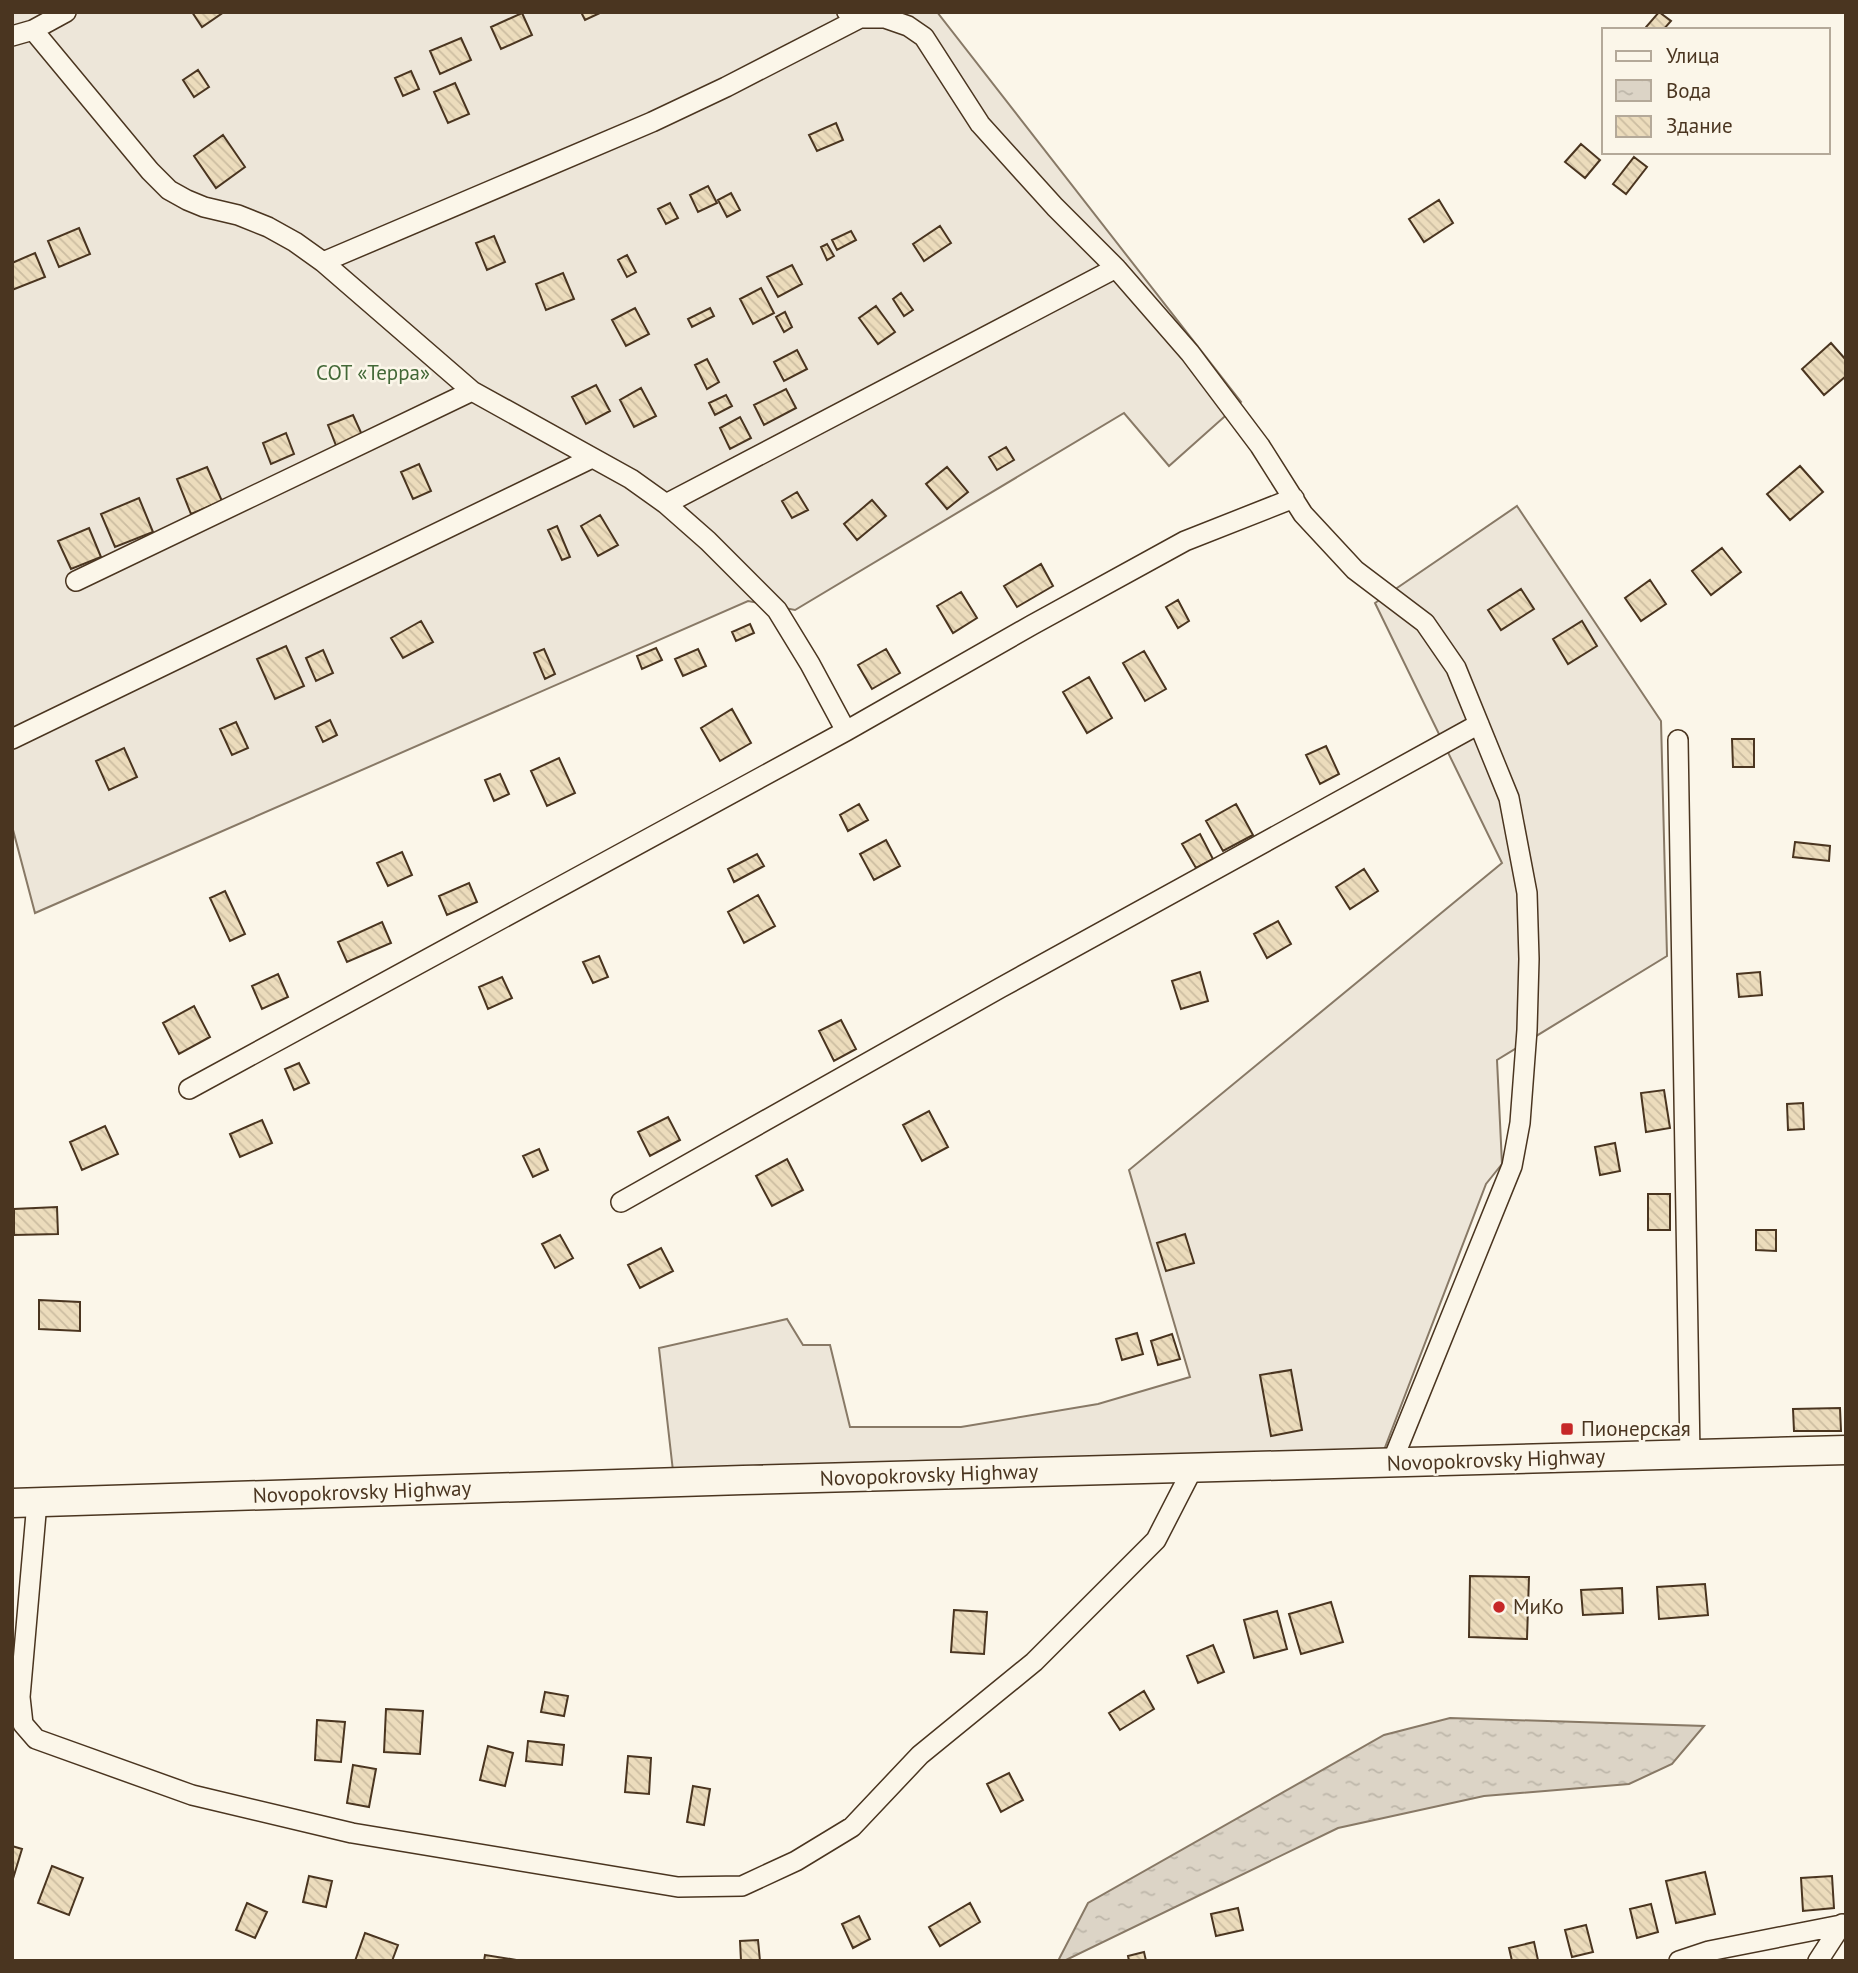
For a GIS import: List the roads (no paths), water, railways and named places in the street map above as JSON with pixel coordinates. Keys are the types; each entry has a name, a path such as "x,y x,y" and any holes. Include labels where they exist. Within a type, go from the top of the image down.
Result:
{"main road":[{"name":"Novopokrovsky Highway","path":"24,1503 1846,1450"}],"street":[{"path":"12,36 33,30 66,12"},
{"path":"323,262 652,122 726,87 854,15 885,18 908,26 924,37 981,124 1055,207 1116,268 1190,353 1260,446 1303,514 1355,570 1424,623 1456,668 1510,798 1527,893 1529,983 1520,1123 1512,1166 1392,1462"},
{"path":"33,30 150,171 169,190 204,207 238,215 268,227 295,242 323,262 472,391 631,479 666,504 708,541 777,610 846,731"},
{"path":"666,504 1116,268"},
{"path":"76,581 472,391"},
{"path":"12,739 592,458"},
{"path":"189,1089 846,731 1185,541 1294,498"},
{"path":"621,1202 1479,724"},
{"path":"1678,740 1689,1455"},
{"path":"24,1503 20,1696 23,1724 36,1739 192,1795 352,1833 678,1887 742,1886 796,1861 852,1827 919,1755 1034,1662 1156,1540 1193,1468"},
{"path":"1679,1961 1709,1951 1844,1924"},
{"path":"1818,1961 1844,1924"}],"water":[{"path":"1450,1718 1704,1726 1672,1764 1629,1784 1484,1796 1338,1828 1064,1961 1058,1961 1088,1903 1384,1735"}],"place":[{"name":"Пионерская","path":"1567,1429"},
{"name":"МиКо","path":"1499,1607"}],"park label":[{"name":"СОТ «Терра»","path":"373,373"}]}
